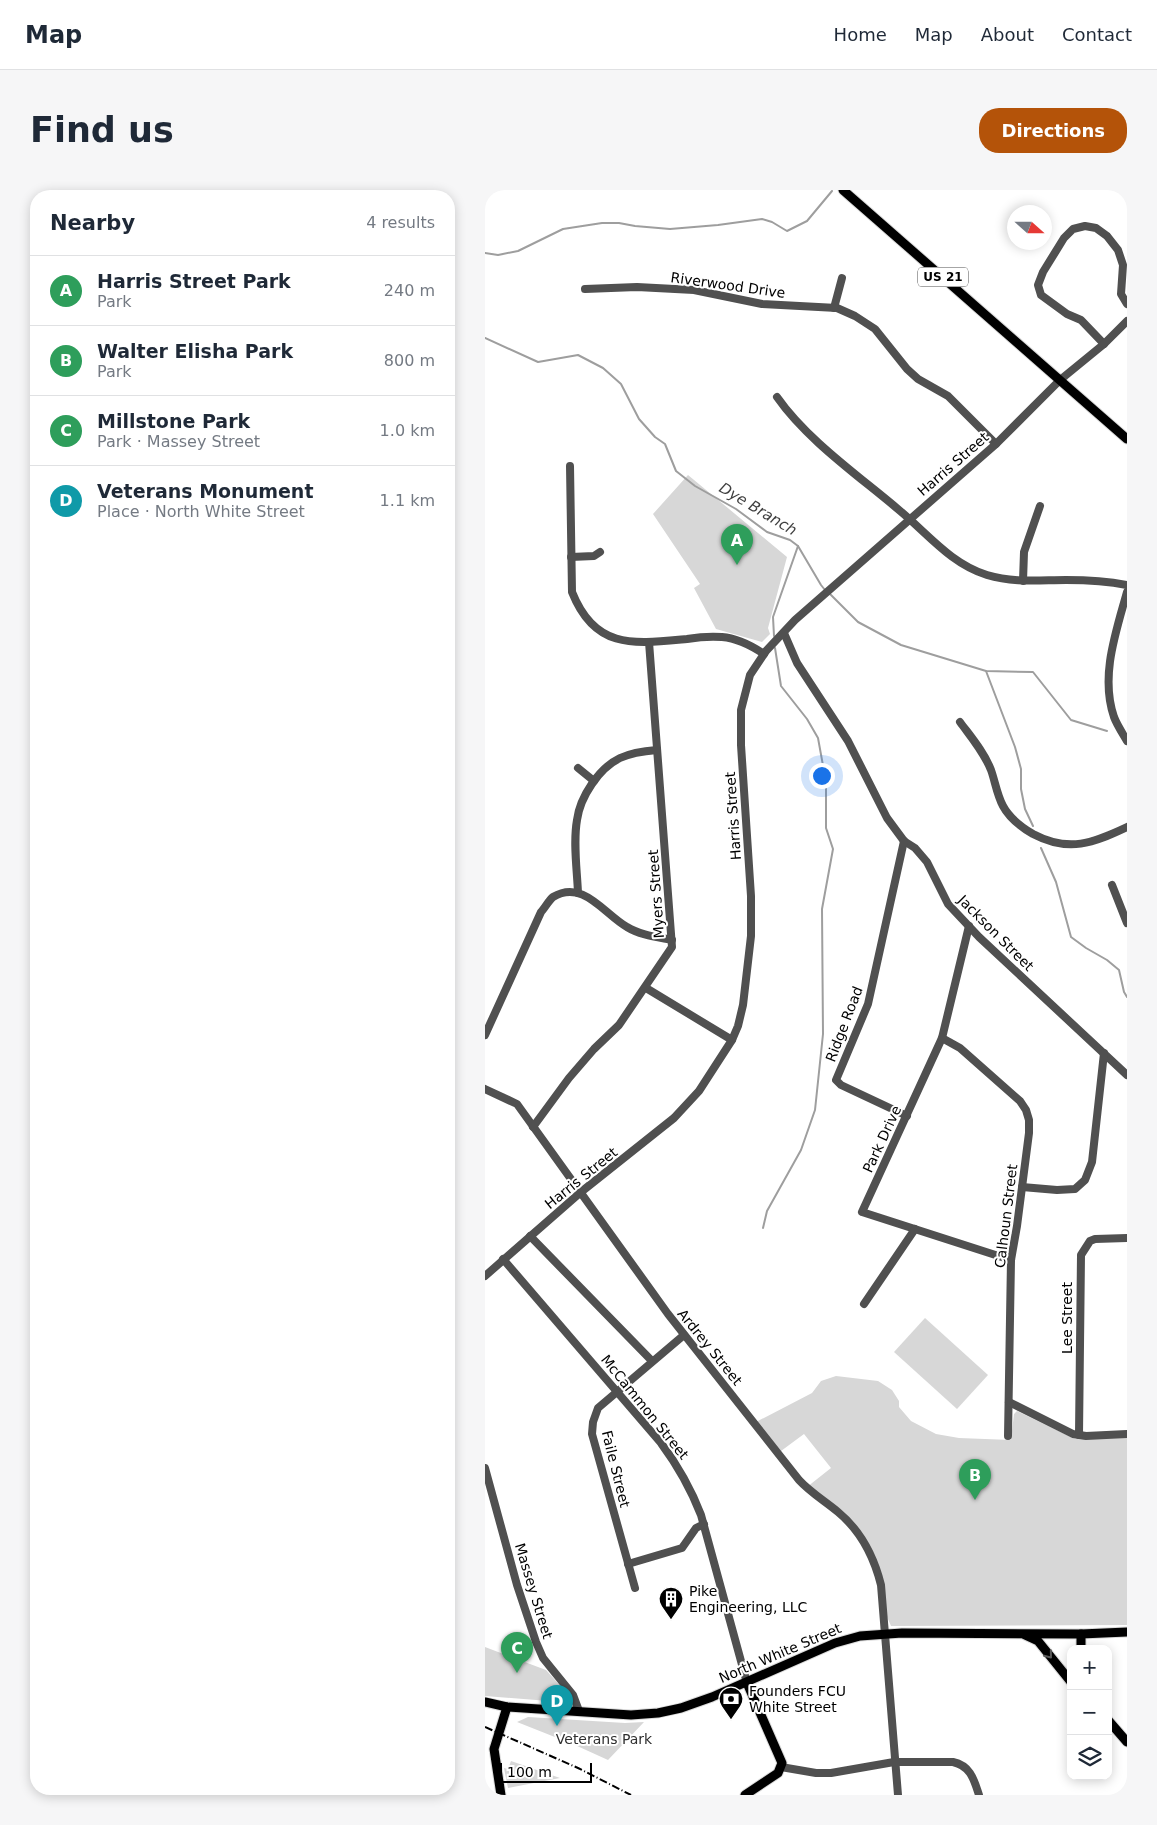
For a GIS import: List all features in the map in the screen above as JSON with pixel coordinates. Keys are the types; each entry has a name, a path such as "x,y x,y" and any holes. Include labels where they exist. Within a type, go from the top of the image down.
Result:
{"main road":[{"name":"US 21","path":"843,190 1127,439"},
{"name":"North White Street","path":"485,1702 507,1707 631,1715 657,1713 687,1706 747,1683 835,1643 851,1638 884,1634 1081,1634 1127,1632"},
{"path":"1023,1633 1038,1641 1067,1677"},
{"path":"1081,1634 1081,1645"},
{"path":"745,1795 774,1776 781,1767 781,1758 747,1683"},
{"path":"501,1795 489,1749 507,1707"},
{"path":"1112,1725 1127,1742"}],"street":[{"path":"1104,344 1081,320 1050,304 1041,295 1039,290 1038,285 1043,272 1064,238 1073,229 1085,226 1096,228 1107,236 1118,250 1123,265 1121,294 1127,304"},
{"path":"834,308 843,278"},
{"name":"Riverwood Drive","path":"585,289 637,287 694,290 762,304 834,308 855,316 875,330 907,369 918,379 948,396 996,444"},
{"name":"Harris Street","path":"485,1276 581,1192 674,1118 699,1091 732,1040 738,1026 743,1005 751,936 751,896 741,745 741,710 750,675 764,654 795,620 996,444 1060,380 1104,344 1127,322"},
{"path":"777,396 802,428 910,519 952,558 968,568 989,575 1023,581 1111,581 1127,585"},
{"path":"571,466 572,592 578,608 592,624 604,634 617,639 639,643 710,636 724,637 745,644 764,654"},
{"path":"1023,581 1024,552 1040,506"},
{"path":"571,557 594,556 600,552"},
{"path":"1127,592 1112,648 1108,681 1114,718 1127,741"},
{"name":"Jackson Street","path":"784,633 797,664 835,720 887,818 904,841 915,848 927,862 948,904 1127,1075"},
{"name":"Myers Street","path":"533,1127 575,1070 619,1025 646,988 672,947 649,642"},
{"path":"960,722 990,768 1003,805 1019,826 1047,841 1071,846 1101,839 1127,827"},
{"path":"578,893 577,819 594,781 619,758 657,750"},
{"path":"578,768 594,781"},
{"name":"Ridge Road","path":"904,841 867,1004 836,1080 841,1085 907,1116"},
{"path":"1112,885 1127,923"},
{"path":"485,1035 541,912 552,898 563,894 583,894 596,902 615,920 629,929 672,940"},
{"name":"Park Drive","path":"969,926 942,1038 862,1212 1011,1260"},
{"path":"646,988 732,1040"},
{"name":"Calhoun Street","path":"942,1038 960,1048 1019,1101 1026,1110 1029,1120 1029,1133 1011,1260 1008,1436"},
{"path":"1022,1187 1057,1190 1075,1189 1085,1180 1092,1162 1104,1053"},
{"name":"Ardrey Street","path":"485,1088 517,1104 684,1335 799,1480 812,1493 840,1513 863,1540 874,1561 881,1585 898,1795"},
{"path":"864,1304 915,1229"},
{"path":"529,1236 652,1361"},
{"name":"Lee Street","path":"1079,1435 1081,1256 1090,1241 1095,1239 1127,1238"},
{"name":"McCammon Street","path":"503,1259 661,1443 676,1463 691,1489 704,1524 747,1683"},
{"name":"Faile Street","path":"635,1588 592,1434 593,1422 598,1408 684,1335"},
{"path":"1009,1402 1079,1435 1127,1434"},
{"name":"Massey Street","path":"485,1468 517,1585 536,1642 543,1658 573,1696 579,1711"},
{"path":"629,1564 682,1548 696,1528 704,1524"},
{"path":"781,1767 817,1773 831,1773 895,1762 953,1762 962,1764 973,1778 979,1795"}],"green space":[{"path":"688,475 787,557 768,628 770,634 762,642 716,629 694,588 700,584 653,514"},
{"path":"925,1318 988,1375 957,1409 894,1352"},
{"path":"836,1376 878,1381 892,1390 899,1401 899,1407 911,1421 936,1434 959,1438 1011,1440 1014,1414 1017,1411 1073,1438 1127,1437 1127,1625 891,1626 884,1610 882,1587 864,1540 807,1487 831,1468 804,1434 781,1451 756,1422 812,1393 821,1381"},
{"path":"485,1647 546,1670 565,1691 567,1695 565,1700 561,1702 485,1696"},
{"name":"Veterans Park","path":"528,1717 625,1723 644,1722 608,1760 517,1722"},
{"path":"511,1761 560,1778 508,1788 504,1768 508,1769"}],"waterway":[{"path":"485,253 498,255 518,251 563,229 602,223 670,229 762,219 772,222 787,231 807,221 832,191"},
{"name":"Dye Branch","path":"485,338 538,362 578,355 603,368 621,384 639,419 655,437 665,444 676,471 695,486 736,509 767,532 790,540 798,546 825,590"},
{"path":"774,636 773,617 798,546"},
{"name":"Dye Branch","path":"829,593 858,622 901,645 986,671 1033,672 1071,720 1107,731"},
{"path":"763,1228 767,1211 801,1150 815,1110 823,1034 822,909 833,849 826,828 826,782 818,738 807,719 781,686 775,648"},
{"path":"986,671 1015,747 1021,769 1021,789 1025,809 1033,826"},
{"path":"1041,848 1056,882 1071,937 1119,970 1127,997"}],"railway":[{"path":"485,1727 578,1768 631,1795"}],"place":[{"name":"Harris Street Park","path":"737,565"},
{"name":"Walter Elisha Park","path":"975,1500"},
{"name":"Pike Engineering, LLC","path":"671,1620"},
{"name":"Millstone Park","path":"517,1673"},
{"name":"Founders FCU White Street","path":"731,1720"},
{"name":"Veterans Monument","path":"557,1726"}]}
